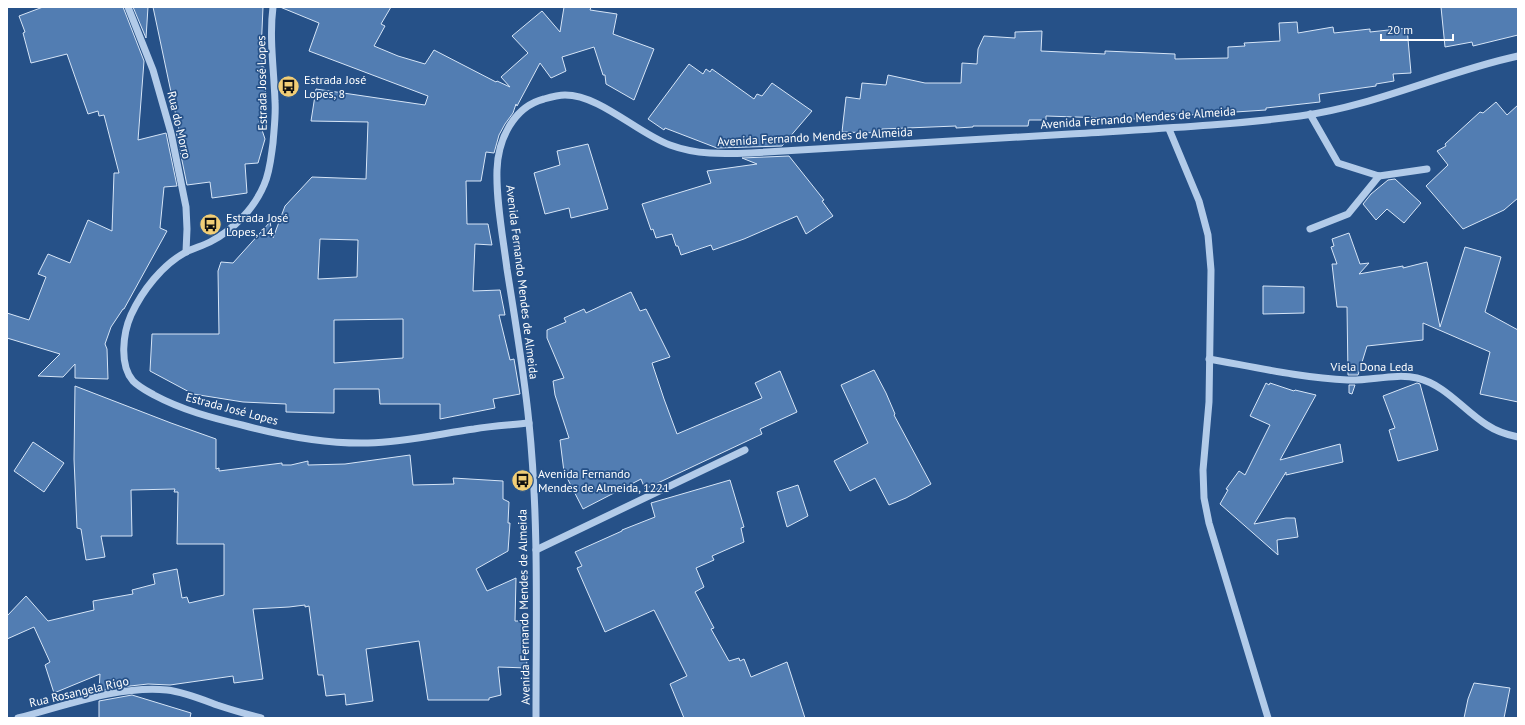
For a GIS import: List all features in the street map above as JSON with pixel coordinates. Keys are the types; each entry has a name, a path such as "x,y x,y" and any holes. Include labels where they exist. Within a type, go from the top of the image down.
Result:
{"street":[{"name":"Rua do Morro","path":"128,7 153,70 171,132 186,207 186,252"},
{"name":"Estrada José Lopes","path":"273,7 272,34 275,103 274,127 272,152 264,185 248,212 236,224 212,241 186,252 164,268 154,280 131,316 126,331 124,351 127,372 132,380 138,385 159,397 191,411 288,436 339,442 369,443 478,428 529,423"},
{"name":"Avenida Fernando Mendes de Almeida","path":"536,718 536,550 529,423 503,240 498,199 497,169 500,148 508,130 520,112 528,105 541,99 555,96 566,95 580,98 597,104 647,135 669,145 691,152 714,154 751,153 1169,129 1310,114 1346,107 1387,96 1491,62 1518,56"},
{"path":"1310,114 1338,163 1379,176 1427,169"},
{"path":"1169,129 1199,201 1208,235 1211,270 1209,360 1210,402 1204,470 1204,498 1209,524 1268,718"},
{"path":"1310,230 1348,214 1379,176"},
{"name":"Viela Dona Leda","path":"1209,360 1326,378 1349,380 1400,377 1416,378 1431,382 1444,390 1475,417 1488,426 1518,436"},
{"path":"536,550 745,450"},
{"name":"Rua Rosangela Rigo","path":"18,718 116,693 145,690 168,690 196,697 241,713 261,718"}],"building":[{"path":"43,7 123,7 144,61 138,140 166,133 177,186 164,187 160,228 167,231 124,309 111,327 105,344 107,349 108,379 75,378 75,364 63,377 38,376 60,354 7,338 7,313 29,320 46,277 38,274 48,254 70,263 88,220 112,231 114,173 119,173 104,115 99,116 98,111 88,114 67,54 31,63 23,33 25,32 19,16"},
{"path":"133,7 148,7 146,38"},
{"path":"153,7 263,7 261,53 262,67 264,67 267,120 259,121 265,139 258,163 245,164 247,193 212,198 210,182 187,185 176,131 179,130"},
{"path":"280,7 391,7 381,24 385,26 374,46 398,56 425,64 434,50 496,82 497,81 510,87 501,77 528,53 512,36 542,11 560,32 564,7 591,7 590,10 617,14 613,34 654,49 634,100 606,84 605,75 603,75 594,47 562,57 566,71 551,78 540,63 517,106 516,104 513,113 499,135 494,153 486,152 481,181 466,181 467,224 488,224 492,245 475,244 473,291 500,290 505,315 499,315 510,360 514,359 520,394 493,399 495,408 440,419 440,404 380,404 379,389 334,389 334,413 286,412 286,404 243,402 193,394 150,371 152,334 219,334 218,271 221,262 233,263 270,222 273,238 285,206 312,177 366,179 368,122 311,121 316,89 425,105 428,96 309,51 319,23","holes":["320,239 358,240 357,277 318,279","403,319 403,358 334,363 334,320"]},
{"path":"1441,7 1518,7 1518,35 1473,46 1472,42 1445,47"},
{"path":"1297,22 1298,33 1333,27 1334,33 1370,29 1370,32 1407,28 1411,73 1393,74 1394,81 1376,84 1376,86 1319,94 1320,102 1266,108 1266,110 1189,115 1136,115 1136,119 1046,116 1046,120 1029,120 1028,126 973,126 956,128 956,126 882,129 882,133 842,132 846,97 860,99 862,83 886,85 888,75 925,83 961,83 962,63 977,64 978,49 984,36 1015,38 1015,32 1042,31 1041,51 1105,54 1105,51 1175,54 1175,59 1228,58 1228,47 1245,46 1244,43 1280,41 1279,23"},
{"path":"689,64 703,74 706,69 710,72 712,69 754,99 757,94 762,96 772,83 812,111 782,146 717,148 665,128 664,130 648,119"},
{"path":"1496,102 1507,115 1518,105 1518,198 1504,210 1463,229 1426,186 1448,165 1437,151 1446,146 1445,144 1480,112 1483,113"},
{"path":"588,144 608,209 571,218 569,208 545,214 534,173 560,165 557,151"},
{"path":"789,156 824,200 822,201 833,216 806,234 797,216 744,239 713,250 711,245 681,255 672,234 656,238 653,229 651,230 642,204 711,183 707,171 757,164 742,158"},
{"path":"1395,179 1421,203 1404,223 1387,209 1376,220 1363,204 1371,194 1388,180"},
{"path":"1349,233 1360,264 1369,263 1359,274 1403,266 1403,268 1427,262 1440,327 1465,247 1501,257 1485,312 1518,330 1518,402 1480,394 1490,352 1423,323 1423,340 1367,346 1358,375 1348,375 1347,307 1337,307 1332,264 1337,264 1331,247 1334,246 1332,239"},
{"path":"1263,286 1304,287 1304,313 1263,314"},
{"path":"631,292 640,311 646,309 670,357 652,363 677,434 762,398 755,383 780,371 797,412 760,429 762,434 645,489 641,479 583,509 564,472 560,440 569,438 555,395 553,381 564,378 547,338 547,330 566,322 564,318 584,309 586,313"},
{"path":"874,370 886,393 895,414 894,415 931,484 906,498 889,505 875,478 850,491 834,461 868,443 841,385"},
{"path":"1266,383 1294,391 1316,395 1280,460 1340,444 1343,462 1286,475 1286,472 1254,524 1286,518 1295,518 1298,537 1277,540 1278,555 1220,504 1228,490 1226,489 1239,471 1245,475 1270,425 1250,416"},
{"path":"1417,383 1420,384 1438,450 1398,461 1389,430 1395,428 1383,396"},
{"path":"1349,385 1355,385 1352,394 1349,393"},
{"path":"75,386 216,439 216,469 219,468 219,471 282,463 282,465 291,465 308,461 308,465 345,464 410,455 413,485 454,484 453,478 503,481 503,499 509,502 508,523 510,523 508,551 476,569 487,591 516,578 515,621 525,621 527,668 498,667 501,695 489,698 489,700 428,700 419,641 366,649 373,701 346,705 345,694 326,696 323,675 318,675 309,606 305,607 305,605 253,609 263,679 234,683 233,676 170,685 148,684 99,691 100,674 54,693 45,665 50,662 34,627 7,639 7,616 26,596 48,621 94,610 93,601 133,594 132,590 155,584 153,574 177,569 182,598 187,597 189,603 224,595 224,544 177,544 178,492 174,492 175,489 131,490 132,536 101,536 105,557 86,560 81,529 77,528 74,459"},
{"path":"33,442 64,463 44,492 14,471"},
{"path":"730,480 744,527 741,528 744,542 712,556 714,560 696,568 704,587 695,592 714,628 711,629 729,661 739,658 740,661 744,659 751,677 787,662 805,718 684,718 670,684 687,676 654,610 605,632 577,568 582,566 575,552 622,530 655,517 651,503"},
{"path":"798,485 808,516 787,527 777,492"},
{"path":"1474,683 1510,688 1504,718 1464,718 1468,699"},
{"path":"132,695 191,713 190,718 99,718 99,701"}],"place":[{"name":"Estrada José Lopes, 8","path":"289,87"},
{"name":"Estrada José Lopes, 14","path":"210,225"},
{"name":"Avenida Fernando Mendes de Almeida, 1221","path":"522,481"}]}
